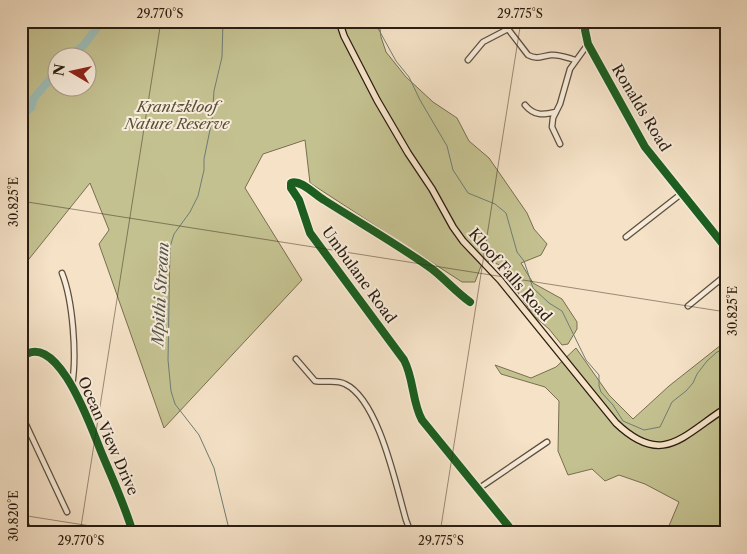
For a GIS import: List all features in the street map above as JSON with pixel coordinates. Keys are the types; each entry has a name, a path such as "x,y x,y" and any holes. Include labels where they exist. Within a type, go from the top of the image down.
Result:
{"main road":[{"name":"Kloof Falls Road","path":"339,21 344,36 377,100 453,227 500,280 626,433 640,441 664,446 676,442 726,408"}],"street":[{"path":"468,60 483,42 508,29 515,21"},
{"path":"575,21 585,30"},
{"name":"Ronalds Road","path":"587,21 585,30 588,44 645,147 726,248"},
{"path":"508,29 532,57 540,58 552,54 575,60"},
{"path":"560,144 552,127 556,112 575,60 588,44"},
{"path":"525,105 533,113 556,112"},
{"name":"Umbulane Road","path":"470,302 432,270 393,243 316,195 299,182 291,184 291,188 299,200 310,233 404,360 410,375 417,409 422,420 514,533"},
{"path":"626,237 681,194"},
{"path":"62,273 70,298 74,365 72,385"},
{"path":"688,306 726,275"},
{"name":"Ocean View Drive","path":"21,358 29,353 39,352 45,354 59,367 72,385 122,501 133,533"},
{"path":"296,359 315,381 345,383 368,409 381,433 411,533"},
{"path":"21,414 67,512"},
{"path":"478,489 547,442"}],"green space":[{"name":"Krantzkloof Nature Reserve","path":"21,21 379,21 381,37 386,52 406,77 433,102 457,118 469,141 489,158 527,213 534,229 547,244 541,255 521,263 533,283 562,299 577,322 577,329 568,344 562,345 549,329 534,316 500,265 489,261 481,266 475,282 462,282 310,183 305,140 263,154 245,188 302,280 164,428 99,244 109,230 90,183 21,269"},
{"path":"726,341 726,533 666,533 679,502 645,484 619,475 605,481 592,469 568,475 558,451 559,401 545,387 501,374 495,365 531,378 556,367 576,348 609,395 633,419 669,386"},
{"path":"21,509 34,533 21,533"}],"waterway":[{"path":"80,48 102,21"},
{"name":"Mpithi Stream","path":"223,21 222,57 214,91 212,120 198,196 190,212 174,234 170,247 168,360 171,391 175,404 199,435 214,468 230,533"},
{"path":"374,21 396,61 409,77 447,146 453,170 468,193 495,204 506,213 517,252 524,261 533,288 549,303 562,311 586,360 599,375 601,392 613,405 623,421 644,430 660,427 672,402 693,383 707,361 717,352 726,349"},
{"path":"21,115 31,108 34,98 48,82"}],"cycle path":[{"path":"587,21 585,30 588,44 645,147 726,248"},
{"path":"470,302 432,269 405,251 303,185 295,182 291,183 291,188 299,200 310,233 404,360 410,375 416,406 422,420 514,533"},
{"path":"21,358 34,352 48,356 60,368 72,386 123,503 133,533"}]}
